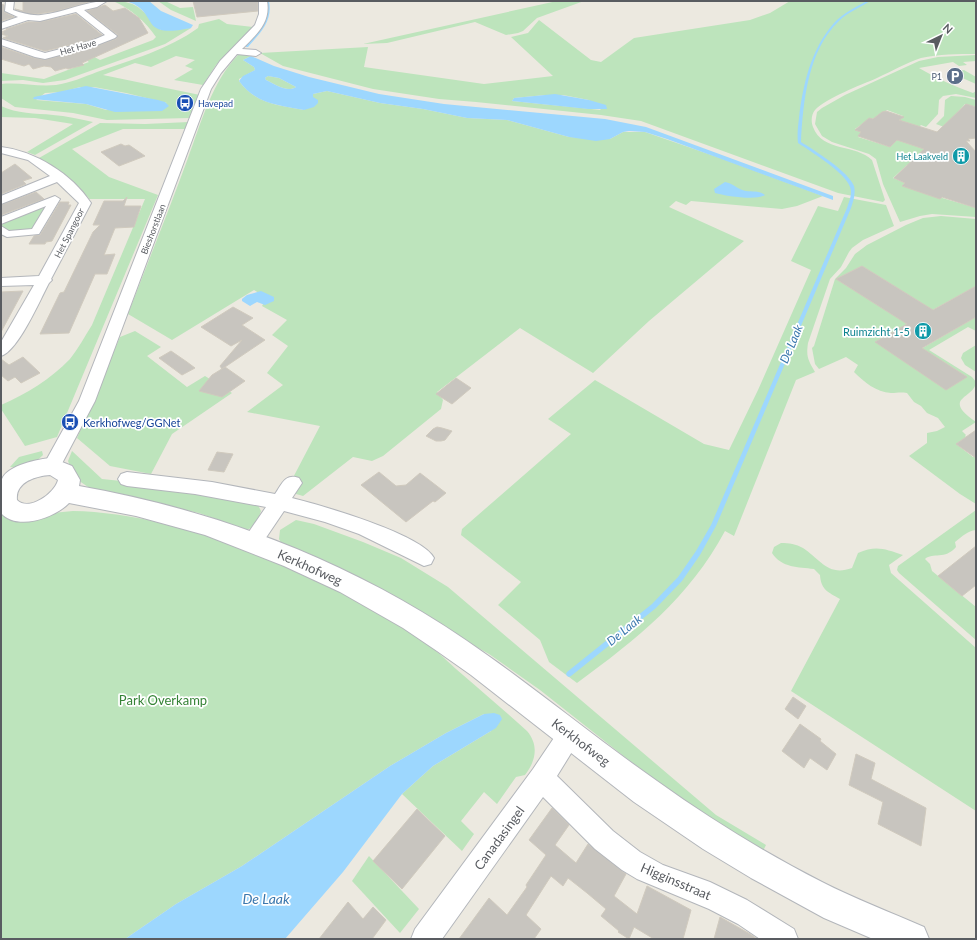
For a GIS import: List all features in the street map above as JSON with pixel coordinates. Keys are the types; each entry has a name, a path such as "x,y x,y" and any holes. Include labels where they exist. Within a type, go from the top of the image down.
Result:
{"street":[{"path":"10,1 9,11 27,17 40,18 77,10 103,1"},
{"name":"Bieshorstlaan","path":"52,466 88,401 206,89 212,77 259,26 263,19 263,1"},
{"name":"Het Have","path":"1,42 45,56 94,43 112,36 77,10"},
{"path":"1,26 27,17"},
{"path":"235,51 256,53"},
{"name":"Het Spangoor","path":"1,150 18,153 33,159 84,198 84,202 44,280 10,342 1,351"},
{"path":"1,200 58,177"},
{"path":"1,221 53,199 35,232 7,234 1,229"},
{"path":"1,282 44,280"},
{"path":"52,466 62,468 68,474 69,483 65,493 55,503 41,510 26,513 14,510 7,504 6,483 37,467 52,466"},
{"path":"127,479 200,487 324,513 367,528 407,547 424,558"},
{"path":"252,542 293,483"},
{"name":"Kerkhofweg","path":"65,493 146,508 201,524 252,542 308,565 377,599 417,622 474,660 644,790 738,852 836,906 909,938"},
{"name":"Canadasingel","path":"425,939 542,778 570,734"},
{"name":"Higginsstraat","path":"542,778 603,839 633,862 668,880 726,903 746,914 784,939"}],"green space":[{"path":"113,1 130,3 141,9 161,30 191,28 165,44 65,80 43,83 23,80 1,81 1,73 44,79 89,62 71,50 80,48 100,60 153,40 156,37 137,16 125,7"},
{"path":"158,1 165,1 180,8 193,7 196,21 171,10"},
{"path":"557,1 584,1 537,18 523,31 518,33 506,35 475,22 387,43 363,44"},
{"path":"790,1 976,1 976,54 955,54 921,58 835,96 820,105 813,114 812,123 817,135 831,144 865,155 872,160 885,200 883,202 838,193 641,121 601,115 439,99 373,89 283,66 260,53 368,47 364,67 484,84 553,76 511,37 528,33 539,20 591,60 601,62 634,38 750,20 770,13","holes":["563,95 589,100 601,110 512,101 514,98"]},
{"path":"219,19 227,24 253,27 216,65 203,85 174,80 193,69 185,66 195,60 176,56 151,67 135,63 103,75 200,95 190,118 107,120 73,113 15,107 1,98 1,84 56,85 72,81 162,48 198,28 199,24","holes":["80,87 94,87 126,93 167,103 106,110 86,104 36,100 45,93 62,92"]},
{"path":"244,54 251,56 243,60 254,67 255,70 239,79 239,81 253,95 276,105 304,110 313,97 313,94 327,91 380,103 423,109 467,118 507,120 569,137 610,139 623,132 645,132 823,196 797,206 782,209 691,201 686,205 676,201 669,207 744,241 649,321 593,373 520,328 437,392 443,400 441,409 383,456 372,461 353,457 303,496 286,491 320,426 247,412 283,385 267,373 288,346 272,335 287,320 262,306 267,298 254,290 172,340 128,314 214,90 229,66 238,55"},
{"path":"976,55 976,61 963,62 967,65 959,66 953,62 919,68 959,88 973,93 976,91 976,98 956,94 943,96 939,100 938,114 926,127 921,125 919,127 899,120 903,116 887,110 855,129 861,132 858,137 890,147 897,139 924,148 921,170 907,165 893,178 905,183 902,186 976,208 976,217 932,214 900,222 883,184 876,159 869,154 832,142 822,136 815,124 817,112 845,95 919,61 938,57"},
{"path":"964,70 976,77 976,84 951,73"},
{"path":"268,76 279,78 296,87 289,89 281,87 266,80 265,78"},
{"path":"951,96 965,97 976,100 976,107 965,104 944,127 936,124 944,116 945,100"},
{"path":"1,106 20,112 63,116 93,122 35,155 27,152 73,124 35,118 1,117"},
{"path":"189,122 185,129 123,129 72,149 109,177 158,195 57,437 25,446 1,409 1,405 29,391 55,373 76,351 92,325 145,199 89,199 39,158 100,123 145,124"},
{"path":"844,197 886,205 894,226 863,240 852,248 841,267 830,279 808,343 808,358 815,372 796,380 734,536 725,531 711,555 695,577 660,616 620,650 577,683 549,662 540,640 498,605 521,582 461,535 462,529 571,434 548,419 595,380 704,444 729,450 758,390 811,270 791,261 818,206 838,211"},
{"path":"50,202 33,231 8,233 1,225 1,223"},
{"path":"941,216 976,219 976,286 927,313 923,304 862,266 836,279 898,318 913,321 875,342 921,349 976,317 976,331 968,327 929,350 972,377 976,382 971,392 962,399 960,403 961,408 966,414 976,422 962,431 966,437 956,444 973,457 976,455 976,504 909,456 927,443 927,433 937,431 945,427 938,418 927,413 921,406 914,402 907,393 880,391 871,386 854,372 858,365 846,357 819,369 815,364 812,348 814,346 835,279 846,268 855,254 867,245 906,225 923,218"},
{"path":"135,331 161,347 147,356 187,387 205,376 232,393 172,434 151,474 110,466 77,438 120,337"},
{"path":"976,345 976,372 965,365 961,358 963,353"},
{"path":"42,451 43,455 28,466 20,468 10,467 19,457"},
{"path":"72,451 102,479 179,487 256,501 261,511 256,525 247,530 199,513 91,489 75,478 68,461"},
{"path":"976,510 976,530 968,533 955,542 956,547 952,551 943,555 932,556 925,559 930,564 932,571 976,607 976,640 897,570 898,566"},
{"name":"Park Overkamp","path":"73,511 118,515 164,524 212,537 307,575 352,598 394,622 439,653 527,731 531,736 535,747 534,759 529,770 525,775 516,777 497,804 484,792 461,821 474,834 462,851 402,794 433,766 491,731 484,714 446,733 390,766 242,866 176,904 125,939 1,939 1,514 21,516"},
{"path":"296,520 314,524 401,558 448,587 716,815 766,845 762,853 690,805 626,758 540,690 489,654 423,617 281,543 279,539 280,530"},
{"path":"781,543 792,544 803,548 825,566 830,569 837,570 852,568 858,553 870,549 886,550 903,555 889,565 891,573 976,648 976,811 791,691 840,599 826,590 822,584 820,575 814,569 791,566 776,558 772,553 774,547"},
{"path":"369,856 419,909 400,933 352,881"}],"water":[{"path":"126,1 149,1 161,11 193,25 191,28 170,31 159,29 154,27 142,9"},
{"path":"251,56 274,66 309,77 379,94 444,104 605,119 646,127 833,196 833,200 645,132 623,132 610,139 596,141 569,137 507,120 467,118 423,109 380,103 327,91 313,94 313,97 318,100 318,103 314,107 304,110 276,105 253,95 239,81 243,76 255,70 254,67 243,60","holes":["268,76 279,78 296,87 289,89 277,86 265,78"]},
{"path":"86,86 158,100 165,102 169,106 162,111 115,112 86,104 33,99 34,97"},
{"path":"555,94 589,100 606,105 607,109 588,109 512,101 514,98"},
{"path":"725,182 743,190 758,192 765,195 761,197 748,198 733,197 715,193 714,189"},
{"path":"261,291 274,297 274,301 265,305 257,302 250,306 242,301 242,299 247,295"},
{"name":"De Laak","path":"494,713 500,715 502,719 496,728 433,766 402,794 343,872 285,939 125,939 176,904 242,866 390,766 446,733 484,714"}],"building":[{"path":"23,1 89,2 57,11 37,14 27,13 15,9 23,11"},
{"path":"193,1 258,1 258,11 197,17"},
{"path":"1,4 4,5 4,12 14,17 1,21"},
{"path":"105,5 113,11 125,8 139,18 148,33 82,63 84,65 68,69 66,68 55,71 51,67 44,66 33,69 29,64 24,66 1,59 1,47 45,60 97,46 116,39 118,35 87,11"},
{"path":"76,14 102,35 91,40 45,51 3,38 8,36 1,34 8,29 6,29 28,22 40,22"},
{"name":"Het Laakveld","path":"966,104 976,107 976,138 968,139 970,141 966,141 976,152 976,208 942,197 940,199 902,186 905,183 894,178 924,149 897,140 890,147 858,136 861,132 855,130 869,118 873,119 882,112 886,111 904,117 899,120 937,132"},
{"path":"121,144 125,146 129,145 145,156 119,166 101,152"},
{"path":"15,164 32,178 23,181 26,184 1,194 1,173"},
{"path":"36,192 44,199 1,215 1,205"},
{"path":"127,197 124,206 141,206 134,227 115,228 104,255 115,254 107,274 95,274 69,333 40,334 60,293 64,292 93,232 100,225 93,225 104,201 123,201"},
{"path":"60,202 69,202 68,205 71,205 52,241 46,242 45,244 29,244 34,236 40,235"},
{"name":"Ruimzicht 1-5","path":"862,266 933,310 976,286 976,317 922,348 967,377 946,390 875,342 907,324 836,279"},
{"path":"23,291 1,332 1,292"},
{"path":"233,307 253,318 242,325 265,340 222,369 220,366 242,340 231,346 201,327"},
{"path":"171,351 195,368 182,375 159,358"},
{"path":"23,357 40,373 21,383 15,377 8,381 1,375 1,359 9,365"},
{"path":"225,367 245,381 222,397 199,391 212,375"},
{"path":"456,378 471,388 452,404 436,394"},
{"path":"437,427 452,431 445,440 441,441 436,441 426,436"},
{"path":"976,430 976,458 956,444"},
{"path":"217,452 233,454 224,472 208,470"},
{"path":"379,472 396,486 406,485 420,473 446,493 406,522 361,485"},
{"path":"976,546 976,585 962,596 938,576"},
{"path":"793,697 806,706 798,719 785,709"},
{"path":"800,724 821,739 820,741 836,754 827,770 810,758 804,768 782,751"},
{"path":"856,754 875,763 871,779 926,808 921,846 878,824 883,802 849,785"},
{"path":"552,808 569,825 555,845 576,863 588,844 626,874 614,896 637,914 647,886 691,910 683,939 654,939 634,927 629,939 618,932 619,931 601,916 606,909 587,893 568,878 563,886 551,876 526,915 541,929 534,939 459,939 489,898 507,915 527,887 526,885 546,855 529,840"},
{"path":"417,809 445,836 402,889 373,861"},
{"path":"348,902 363,919 373,907 386,920 372,939 319,939"},
{"path":"720,917 750,934 757,939 714,939"}],"waterway":[{"path":"247,46 267,20 269,14 268,1"},
{"name":"De Laak","path":"569,674 654,606 680,579 698,553 713,526 849,208 853,189 849,181 820,156 799,142 800,127 807,79 818,48 825,35 839,19 851,10 869,1"}],"place":[{"name":"P1","path":"955,76"},
{"name":"Havepad","path":"185,103"},
{"name":"Het Laakveld","path":"961,156"},
{"name":"Ruimzicht 1-5","path":"923,331"},
{"name":"Kerkhofweg/GGNet","path":"70,422"}]}
